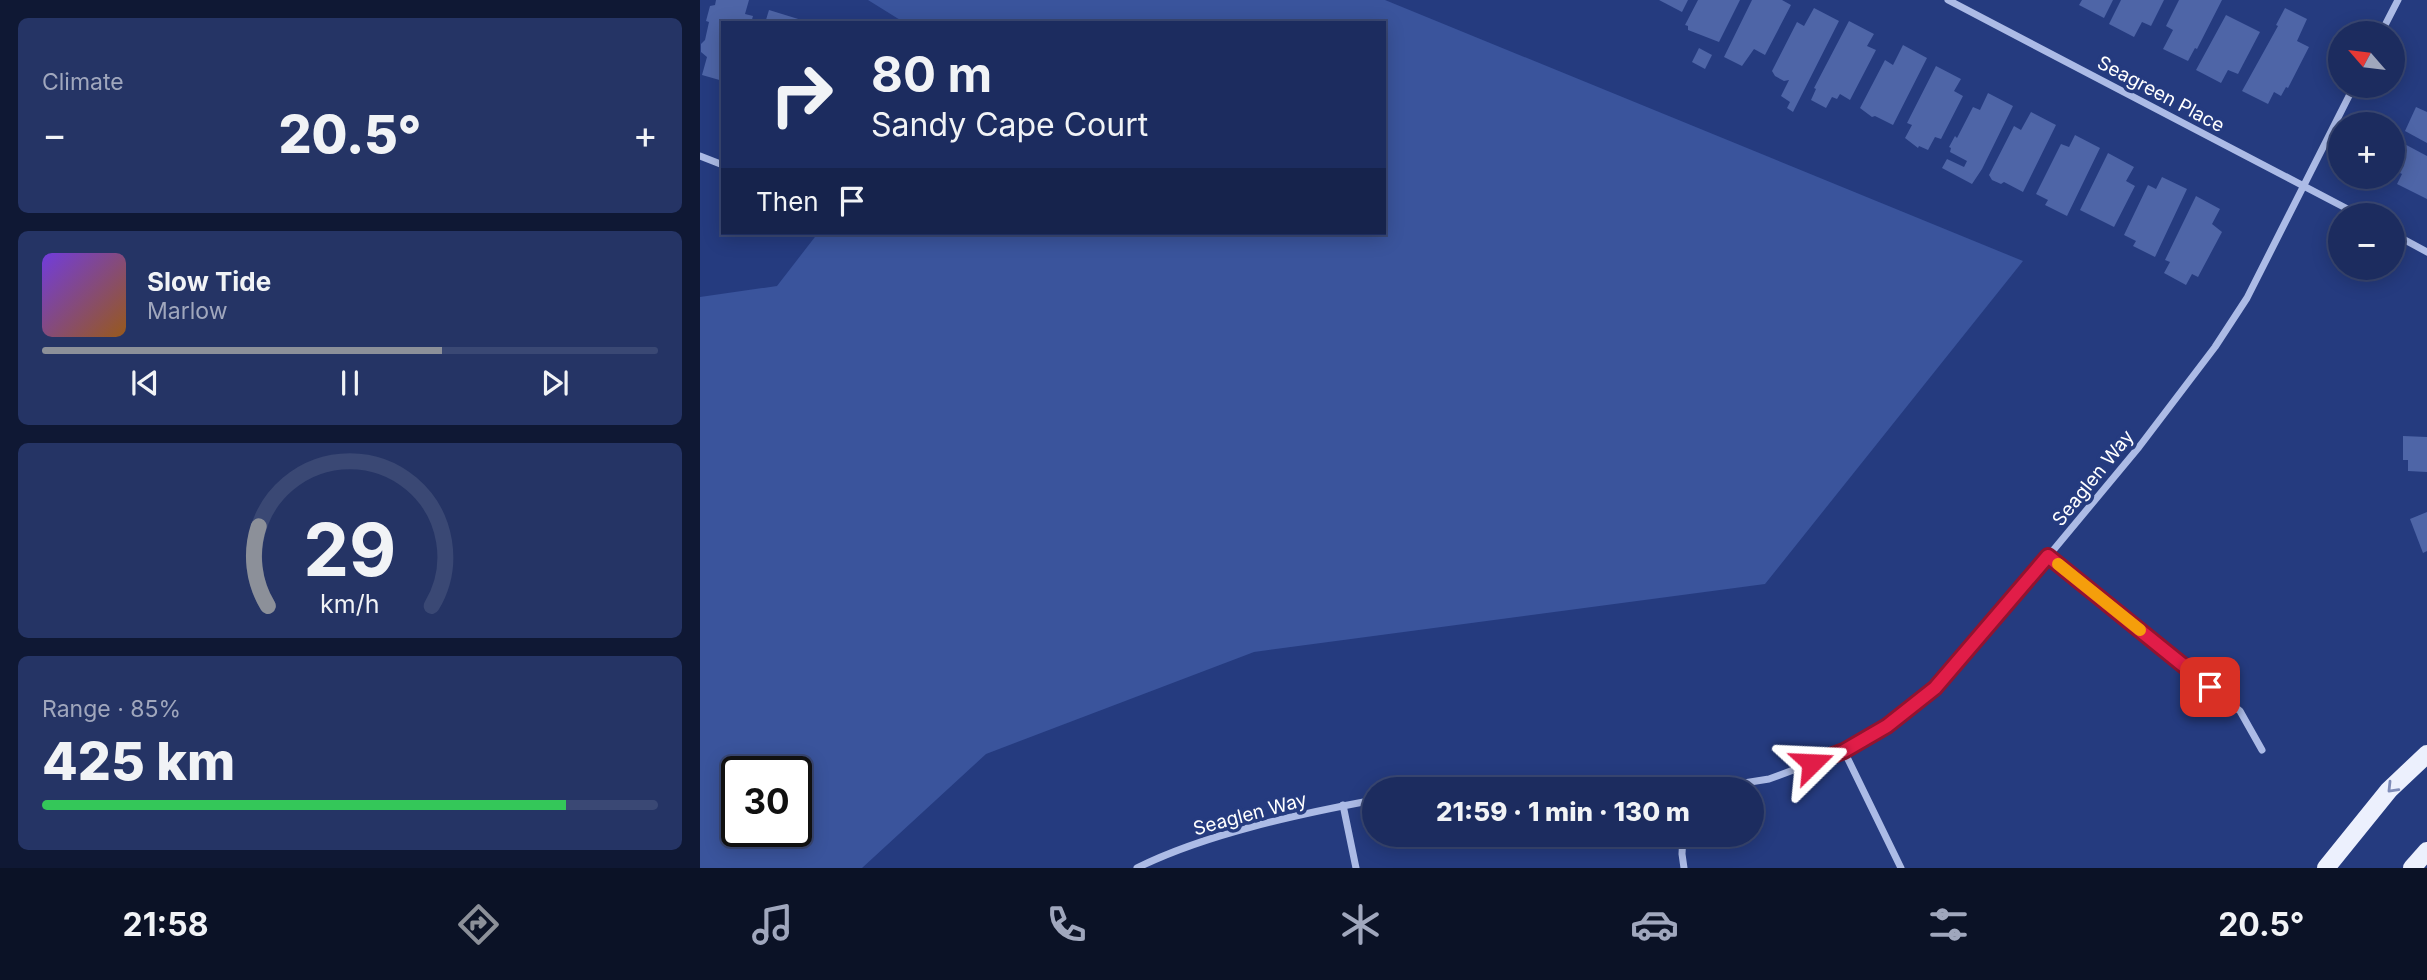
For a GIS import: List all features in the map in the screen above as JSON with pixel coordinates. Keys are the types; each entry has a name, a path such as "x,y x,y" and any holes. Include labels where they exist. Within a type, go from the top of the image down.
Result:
{"main road":[{"path":"2326,868 2389,790 2427,754"},
{"path":"2412,868 2427,851"}],"street":[{"name":"Seagreen Place","path":"1948,0 2336,203"},
{"path":"2387,21 2398,0"},
{"name":"Seaglen Way","path":"1764,780 1844,751 1887,726 1935,688 2139,447 2215,347 2247,298 2348,98"},
{"path":"700,156 721,164"},
{"path":"2405,240 2427,251"},
{"path":"2048,556 2240,711 2262,750"},
{"path":"1844,751 1901,868"},
{"name":"Seaglen Way","path":"1137,868 1178,850 1250,828 1362,802"},
{"path":"1343,805 1356,868"},
{"path":"1682,847 1684,868"}],"shaded area":[{"path":"868,0 1385,0 2023,261 1765,584 1254,652 986,754 862,868 700,868 700,297 777,286 816,235 1386,235 1386,21 902,21"}],"building":[{"path":"716,0 749,0 745,14 753,16 752,21 721,21 721,80 702,75 707,57 701,52 701,44 705,40 710,6 715,5"},
{"path":"1659,0 1688,0 1682,12"},
{"path":"1698,0 1740,0 1719,42 1688,30 1685,25"},
{"path":"1752,0 1782,0 1791,5 1765,55 1754,49 1742,66 1724,57"},
{"path":"2082,0 2113,0 2104,18 2079,5"},
{"path":"2121,0 2164,0 2151,26 2142,22 2134,37 2109,24"},
{"path":"2179,0 2222,0 2188,61 2163,49 2173,30 2166,26"},
{"path":"1814,8 1839,21 1793,112 1787,108 1790,102 1781,96 1789,80 1784,81 1772,71 1797,22 1804,26"},
{"path":"2285,8 2307,19 2297,41 2309,47 2288,88 2286,87 2281,96 2274,92 2268,104 2242,91"},
{"path":"769,10 805,21 766,21"},
{"path":"2226,15 2260,32 2238,74 2228,70 2221,83 2196,70"},
{"path":"1849,21 1874,34 1867,46 1876,50 1850,100 1840,94 1837,99 1832,97 1826,108 1811,100 1816,89 1814,88"},
{"path":"1903,45 1927,58 1893,125 1872,117 1860,108 1885,60 1893,65"},
{"path":"1699,48 1712,55 1705,69 1692,62"},
{"path":"1936,66 1961,79 1954,91 1963,96 1941,139 1935,137 1928,150 1919,146 1918,148 1905,138 1912,125 1907,123"},
{"path":"1988,93 2013,106 1972,184 1942,168 1947,159 1964,167 1967,161 1950,152 1949,147 1955,136 1957,138 1973,107 1980,110"},
{"path":"2416,107 2427,112 2427,143 2405,131"},
{"path":"2031,112 2056,125 2023,192 2004,182 2001,184 1992,180 1989,175 2014,126 2021,130"},
{"path":"2075,135 2100,148 2067,216 2045,205 2048,200 2036,194 2061,144 2069,147"},
{"path":"2405,144 2427,156 2427,199 2405,188"},
{"path":"2108,153 2134,167 2126,181 2135,186 2114,227 2080,210"},
{"path":"2162,177 2187,189 2155,257 2133,246 2136,241 2124,235 2148,185 2156,189"},
{"path":"2196,196 2220,209 2212,224 2222,232 2198,277 2192,274 2186,285 2164,273 2170,262 2165,260"},
{"path":"2403,436 2427,437 2427,472 2408,471 2408,460 2403,460"},
{"path":"2427,512 2427,551 2423,553 2410,519"}],"slow traffic":[{"path":"2058,564 2140,630"}],"route":[{"path":"1812,763 1844,751 1887,726 1935,688 2048,556 2210,687"}]}
